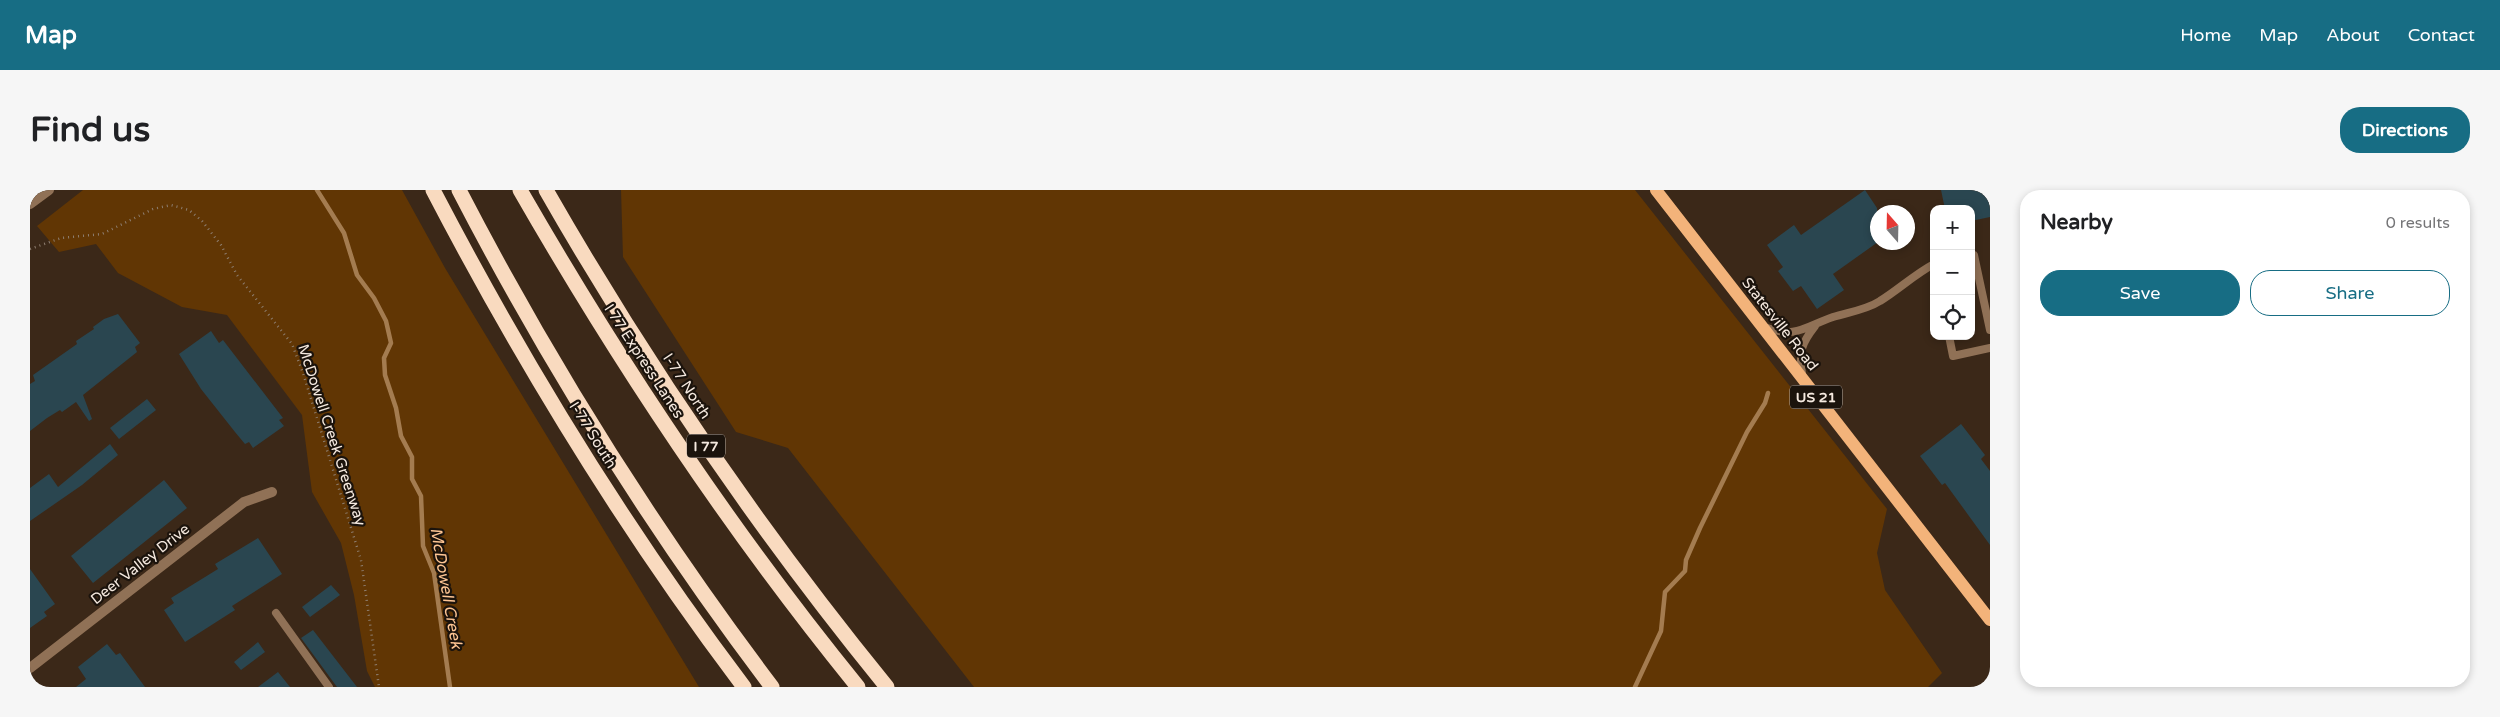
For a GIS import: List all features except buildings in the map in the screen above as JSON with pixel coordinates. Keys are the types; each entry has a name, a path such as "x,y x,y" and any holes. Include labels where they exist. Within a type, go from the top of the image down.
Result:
{"highway":[{"name":"I-77 South","path":"433,190 492,299 568,429 650,555 744,687"},
{"path":"459,190 512,288 587,417 680,558 772,687"},
{"name":"I 77 Express Lanes","path":"520,190 585,301 666,428 753,552 858,687"},
{"name":"I-77 North","path":"546,190 604,289 685,415 772,538 887,687"}],"main road":[{"name":"Statesville Road","path":"1656,190 1990,620"}],"street":[{"path":"30,204 49,190"},
{"name":"Deer Valley Drive","path":"30,668 244,502 272,492"}],"lane":[{"path":"1975,260 1990,330"},
{"path":"1761,326 1780,332 1798,332 1833,318 1854,313 1878,303 1930,268"},
{"path":"1802,379 1799,356 1804,340 1815,326"},
{"path":"1949,340 1953,356 1990,348"},
{"path":"276,613 329,687"}],"path":[{"name":"McDowell Creek Greenway","path":"30,249 61,238 102,234 153,209 171,205 188,210 202,221 221,245 237,275 292,344 303,373 361,560 379,687"}],"shaded area":[{"path":"83,190 402,190 445,268 699,687 375,687 367,671 354,595 341,543 312,492 302,415 227,315 182,307 118,273 96,244 59,252 37,226"},
{"path":"621,190 1635,190 1887,509 1877,553 1885,590 1942,673 1928,687 974,687 788,448 736,432 623,257"}],"waterway":[{"name":"McDowell Creek","path":"317,190 344,233 357,275 374,298 386,321 391,343 384,358 385,375 396,408 401,436 412,457 412,479 421,496 423,546 434,573 450,687"},
{"path":"1635,687 1661,631 1665,592 1685,571 1686,560 1700,528 1747,432 1765,403 1768,393"}]}
